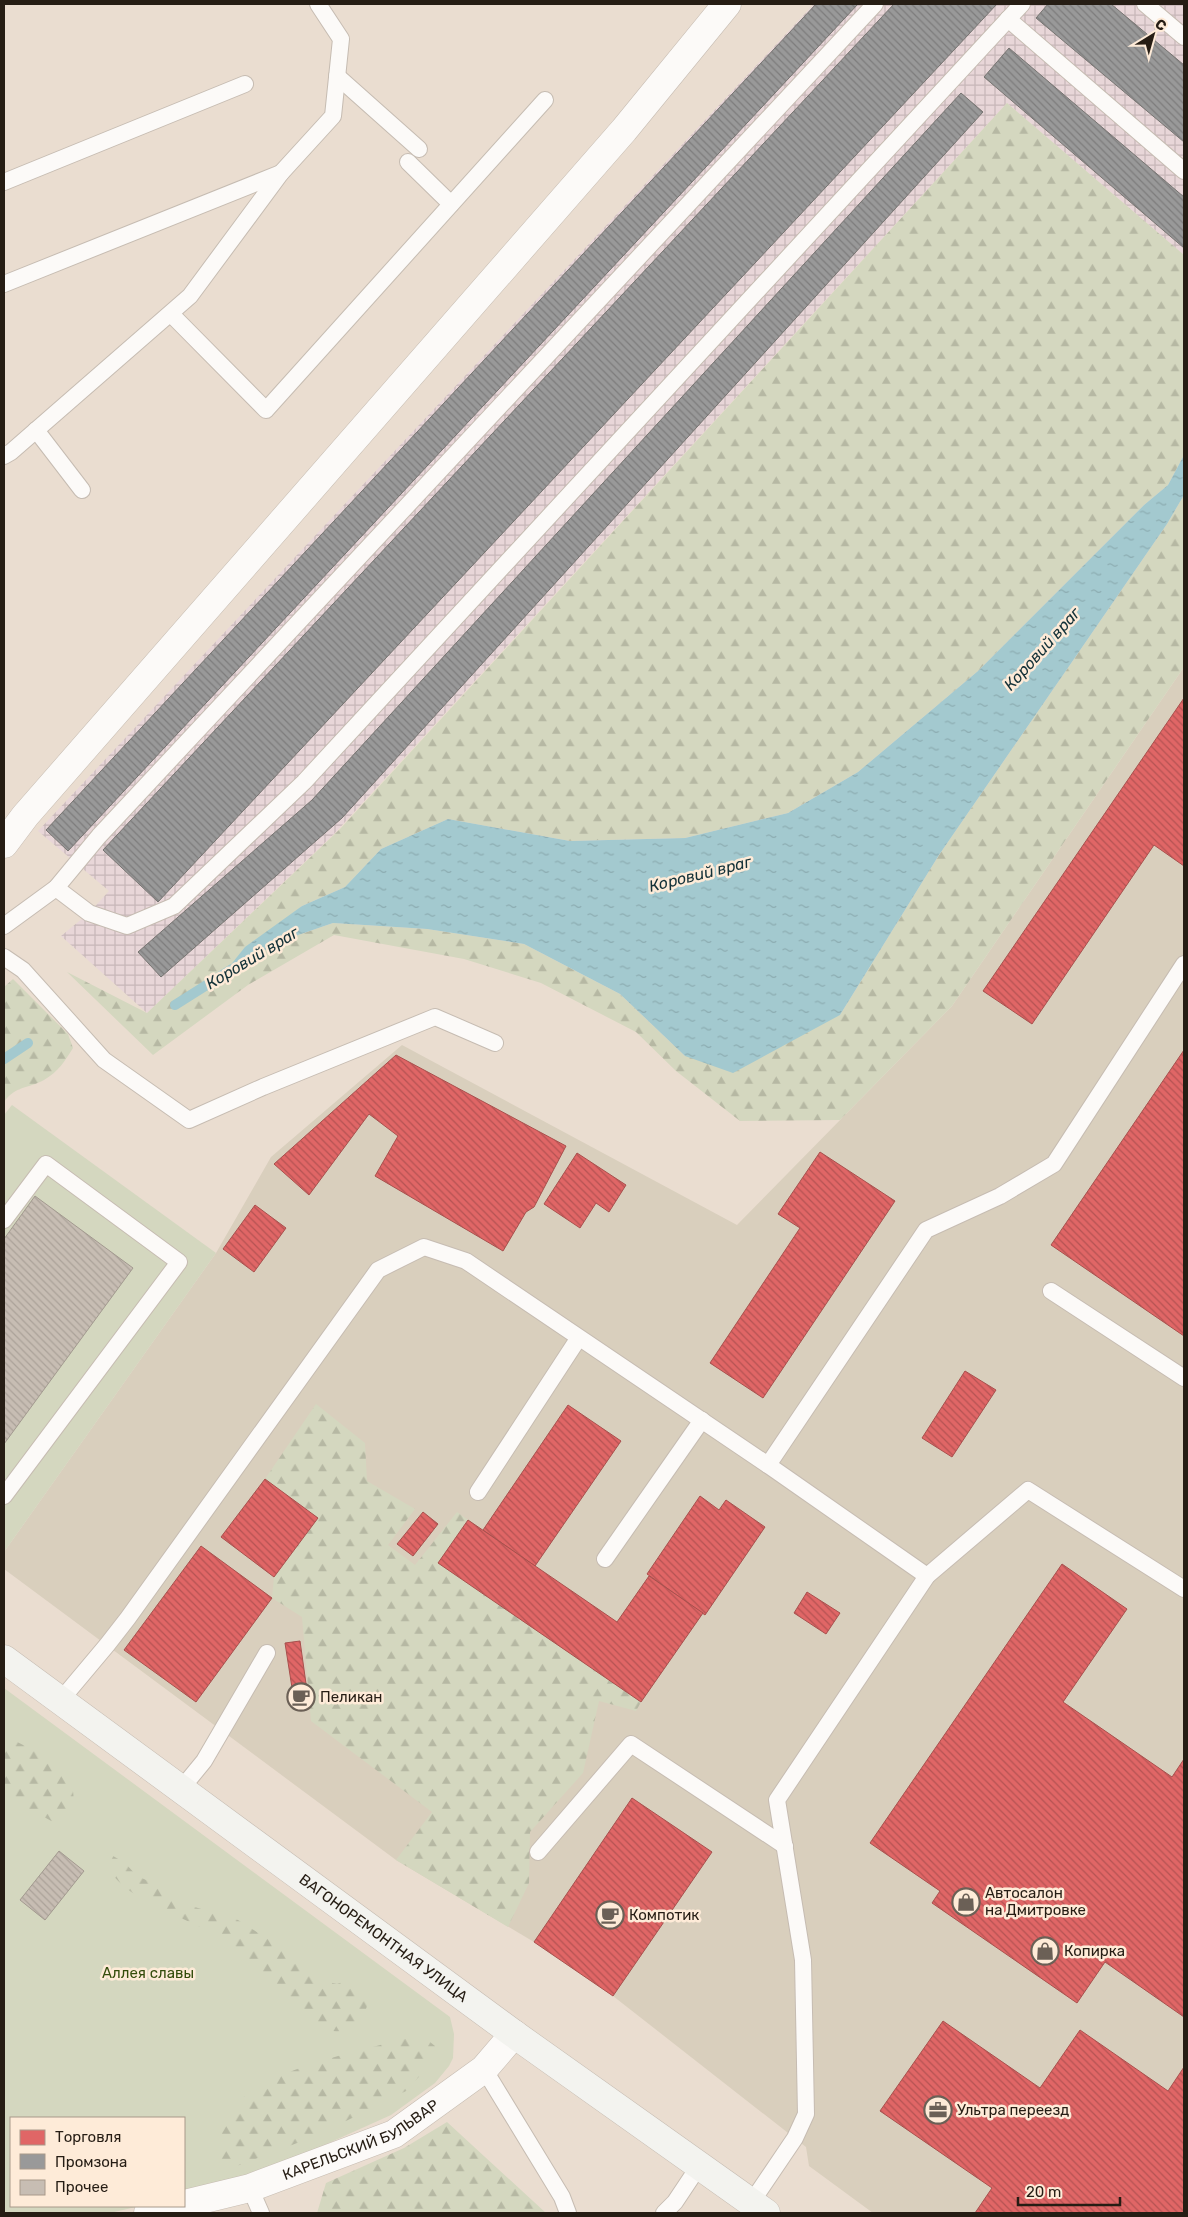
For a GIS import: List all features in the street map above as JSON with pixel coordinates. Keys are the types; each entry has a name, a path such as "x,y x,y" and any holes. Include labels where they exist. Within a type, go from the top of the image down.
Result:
{"street":[{"path":"4,844 25,816 624,130 727,4"},
{"name":"ВАГОНОРЕМОНТНАЯ УЛИЦА","path":"4,1659 514,2034 759,2208"},
{"name":"КАРЕЛЬСКИЙ БУЛЬВАР","path":"185,2204 250,2188 394,2134 484,2069 514,2034"},
{"path":"148,2213 174,2207"}],"lane":[{"path":"4,456 190,296 281,173 333,116 341,39 318,4"},
{"path":"4,926 56,888 99,836 875,4"},
{"path":"56,888 89,913 127,926 174,906 304,782 1022,4"},
{"path":"1145,4 1184,37"},
{"path":"1008,19 1184,171"},
{"path":"337,76 419,149"},
{"path":"4,182 245,84"},
{"path":"171,314 266,410 545,100"},
{"path":"408,162 451,204"},
{"path":"4,284 281,173"},
{"path":"36,430 82,490"},
{"path":"4,957 23,970 104,1060 189,1120 263,1087 435,1017 495,1043"},
{"path":"768,1465 926,1230 1000,1196 1054,1164 1184,964"},
{"path":"4,1220 46,1164 179,1262 4,1496"},
{"path":"60,1701 107,1645 378,1270 424,1247 466,1261 578,1339 768,1465 927,1576"},
{"path":"1051,1291 1184,1378"},
{"path":"478,1492 578,1339"},
{"path":"605,1559 702,1420"},
{"path":"759,2208 806,2114 803,1960 777,1800 927,1576 1028,1490 1184,1589"},
{"path":"181,1790 204,1761 266,1653"},
{"path":"538,1852 631,1744 785,1846"},
{"path":"484,2069 562,2197 568,2213"},
{"path":"664,2213 675,2202 699,2166"},
{"path":"250,2188 261,2213"}],"shaded area":[{"path":"814,4 1184,4 1184,255 1007,103 334,834 147,1013 61,936 89,913 109,891 38,831"},
{"path":"1184,667 1184,2213 873,2213 809,2166 806,2147 613,1996 534,1942 396,1860 4,1569 4,1552 216,1253 271,1157 402,1045 737,1225 952,1006"}],"green space":[{"path":"1007,103 1184,255 1184,455 1168,485 1144,505 978,671 858,772 788,813 685,838 570,841 448,819 381,849 345,887 302,906 214,985 275,943 333,923 427,929 524,944 620,994 685,1056 840,1015 939,855 1167,524 1184,495 1184,667 952,1006 840,1120 740,1121 676,1071 636,1032 541,983 464,959 334,935 248,985 153,1055 67,972 147,1013 340,829"},
{"path":"13,979 68,1034 73,1048 57,1070 44,1080 13,1093 4,1102 4,987"},
{"path":"12,1105 216,1253 4,1552 4,1115"},
{"path":"316,1404 365,1443 367,1481 415,1509 388,1545 415,1565 457,1512 468,1520 438,1563 641,1702 636,1711 599,1701 583,1773 530,1832 529,1883 508,1927 396,1860 432,1812 311,1721 302,1617 272,1598 274,1577 318,1518 265,1479"},
{"name":"Аллея славы","path":"4,1688 450,2017 454,2034 453,2058 449,2066 435,2083 391,2115 247,2180 185,2195 185,2117 10,2117 10,2207 136,2207 110,2213 4,2213"},
{"path":"4,1737 43,1756 62,1772 72,1787 73,1806 71,1818 55,1823 24,1806 4,1791"},
{"path":"96,1846 125,1863 137,1876 160,1886 173,1898 188,1905 238,1920 280,1947 320,1980 337,1984 348,1980 370,1997 364,2015 355,2029 330,2031 313,2023 254,1968 219,1939 200,1927 136,1896 113,1875 103,1862"},
{"path":"420,2034 435,2046 427,2068 406,2091 318,2135 221,2172 219,2159 221,2127 233,2107 253,2090 308,2065"},
{"path":"447,2122 546,2213 317,2213 326,2183 404,2148"}],"water":[{"path":"1184,455 1184,495 1167,524 939,855 840,1015 733,1073 685,1056 620,994 524,944 427,929 333,923 275,943 213,987 245,947 302,906 345,887 381,849 448,819 570,841 685,838 788,813 858,772 978,671 1144,505 1168,485"}],"building: Торговля":[{"path":"1184,698 1184,866 1154,845 1032,1024 983,991"},
{"path":"1184,1050 1184,1336 1051,1245"},
{"path":"396,1055 566,1146 534,1207 526,1212 503,1251 375,1176 398,1136 369,1114 309,1195 274,1164"},
{"path":"820,1152 895,1201 763,1398 710,1363 800,1228 778,1214"},
{"path":"577,1153 626,1185 609,1212 596,1203 580,1228 544,1204"},
{"path":"255,1205 286,1228 254,1272 223,1249"},
{"path":"965,1371 996,1390 952,1457 922,1438"},
{"path":"568,1405 621,1441 535,1566 483,1530"},
{"path":"265,1479 318,1518 274,1577 221,1537"},
{"path":"700,1496 719,1510 726,1500 765,1527 705,1615 647,1574"},
{"path":"423,1512 438,1524 413,1556 397,1544"},
{"path":"468,1520 617,1622 649,1576 703,1613 641,1702 438,1563"},
{"path":"201,1546 272,1598 196,1702 124,1650"},
{"path":"1062,1564 1127,1609 1063,1702 1172,1777 1184,1759 1184,2017 1105,1962 1077,2003 932,1903 940,1891 870,1843"},
{"path":"807,1592 840,1613 826,1634 794,1613"},
{"path":"300,1641 309,1705 295,1707 285,1643"},
{"name":"Компотик","path":"632,1798 712,1852 613,1996 534,1942"},
{"path":"943,2021 1040,2088 1080,2030 1168,2091 1184,2067 1184,2213 975,2213 992,2188 880,2111"}],"building: Промзона":[{"path":"816,4 858,4 68,851 46,830"},
{"path":"894,4 997,4 158,902 103,850"},
{"path":"1048,4 1111,4 1184,65 1184,142 1036,18"},
{"path":"1009,48 1184,197 1184,248 984,77"},
{"path":"961,93 983,112 342,818 161,977 138,952 312,800"}],"building: Прочее":[{"path":"35,1196 133,1268 4,1444 4,1239"},
{"path":"59,1851 84,1871 45,1920 20,1900"}],"waterway":[{"name":"Коровий враг","path":"175,1005 232,969"},
{"name":"Коровий враг","path":"4,1059 28,1043"}],"place":[{"name":"Пеликан","path":"301,1697"},
{"name":"Автосалон на Дмитровке","path":"966,1902"},
{"name":"Компотик","path":"610,1915"},
{"name":"Копирка","path":"1045,1951"},
{"name":"Ультра переезд","path":"938,2110"}]}
